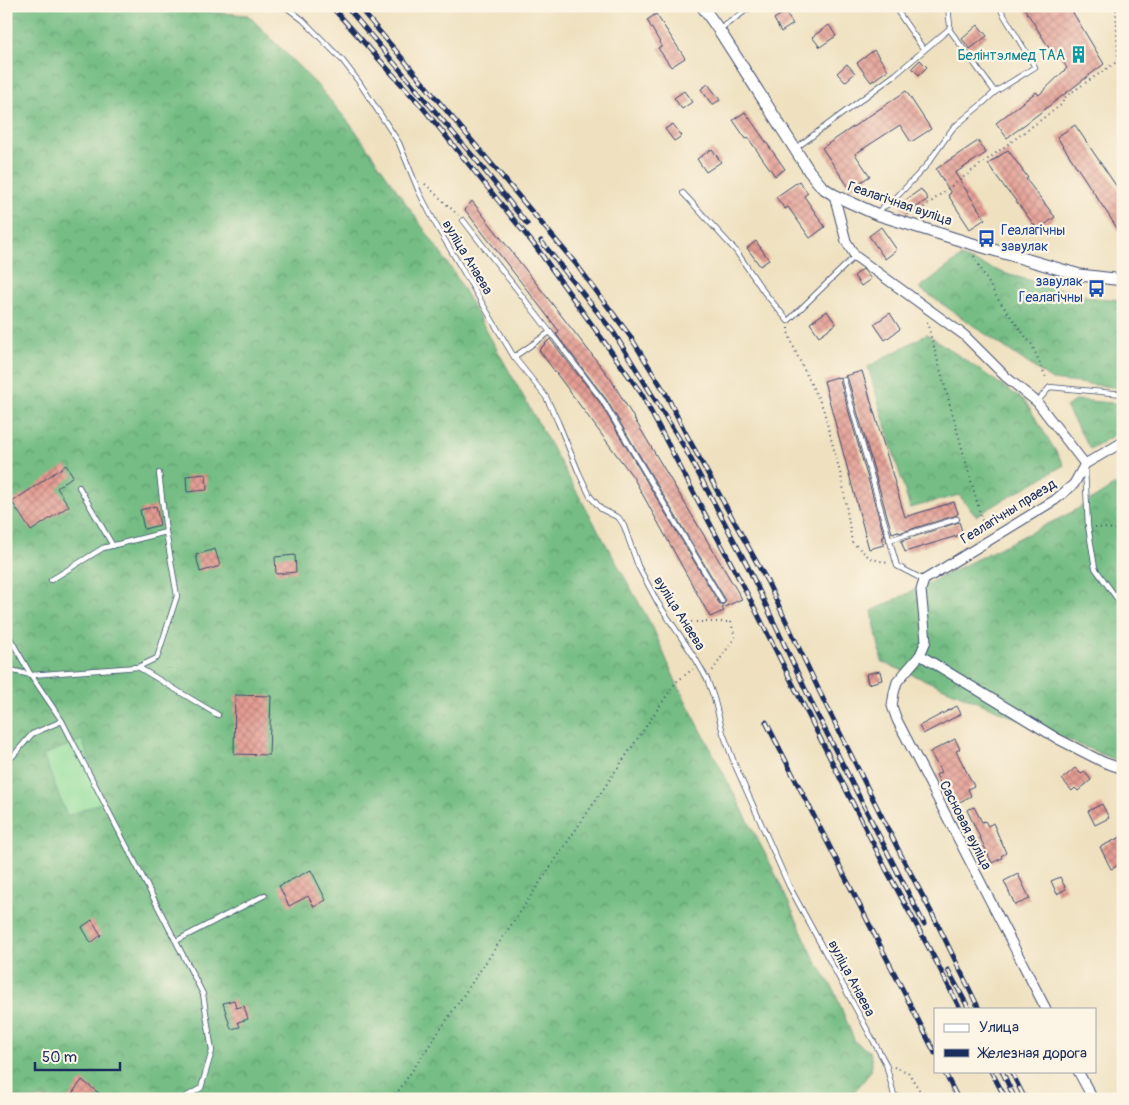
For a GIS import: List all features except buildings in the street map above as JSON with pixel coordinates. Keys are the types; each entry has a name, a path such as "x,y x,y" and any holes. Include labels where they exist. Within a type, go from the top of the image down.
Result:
{"street":[{"name":"Геалагічная вуліца","path":"702,6 810,171 822,187 834,196 876,214 966,242 1080,275 1123,280"},
{"path":"834,196 846,241 855,256 964,335 1006,377 1037,402 1085,464"},
{"name":"Геалагічны праезд","path":"924,580 1055,500 1074,484 1085,464 1123,442"},
{"name":"Сасновая вуліца","path":"924,580 921,590 926,641 920,655 897,682 892,706 896,720 1045,1008"},
{"path":"920,655 1058,739 1103,762 1123,769"},
{"path":"1079,1072 1093,1099"}],"lane":[{"name":"вуліца Анаева","path":"284,6 303,20 343,62 359,82 398,143 418,192 514,357 546,397 590,496 601,509 619,518 624,526 638,566 658,603 707,679 714,698 722,732 789,886 886,1064 895,1097"},
{"path":"718,30 752,6"},
{"path":"894,6 924,50"},
{"path":"795,149 896,74 949,29 948,6"},
{"path":"876,214 883,207 891,203 926,166 953,128 995,92 1035,67 1002,12"},
{"path":"949,29 995,92"},
{"path":"683,193 736,251 764,292 788,321 855,256"},
{"path":"463,220 603,401 722,601"},
{"path":"514,357 550,332"},
{"path":"844,380 897,566 924,580"},
{"path":"1037,402 1050,387 1123,394"},
{"path":"1085,464 1088,526 1095,568 1123,607"},
{"path":"6,669 31,675 138,667 157,658 177,596 166,532 159,473"},
{"path":"79,487 112,546"},
{"path":"889,540 957,519"},
{"path":"51,580 103,548 166,532"},
{"path":"6,631 31,675 62,721 203,994 212,1051 201,1088 182,1099"},
{"path":"138,667 218,715"},
{"path":"6,764 32,734 62,721"},
{"path":"176,941 265,895"},
{"path":"895,1097 907,1099"}],"path":[{"path":"1116,6 1118,60"},
{"path":"913,217 1060,105 1066,96 1118,60 1123,60"},
{"path":"410,170 463,220"},
{"path":"966,242 997,298 1032,345 1050,387"},
{"path":"922,304 987,541"},
{"path":"788,321 788,332 796,354 823,408 842,480 852,542 870,558 897,566"},
{"path":"1088,526 1123,530"},
{"path":"671,622 731,622 735,637 707,679"},
{"path":"393,1099 676,682 699,665"},
{"path":"886,1064 908,1072 920,1091 913,1099"}],"green space":[{"path":"6,6 199,6 208,12 248,15 319,87 355,130 453,271 653,628 676,682 773,869 815,960 833,988 855,1042 869,1051 872,1063 871,1068 847,1099 6,1099"},
{"path":"961,257 1010,275 1094,298 1123,300 1123,388 1052,380 919,288"},
{"path":"927,334 1025,401 1064,465 976,516 959,495 910,508 868,367"},
{"path":"1076,400 1123,404 1123,430 1090,449 1066,407"},
{"path":"1123,480 1123,763 882,662 872,611 1074,511"},
{"path":"82,740 105,801 67,816 43,755"}],"railway":[{"path":"331,6 423,108 536,247 641,393 752,603 886,869 960,1008"},
{"path":"346,6 477,161 527,224"},
{"path":"358,6 576,264 630,336 666,394 767,581 825,703 979,1008"},
{"path":"541,241 614,333 686,450 748,567 815,710 924,924"},
{"path":"766,722 934,1051"},
{"path":"948,970 968,1008"},
{"path":"944,1072 958,1099"},
{"path":"992,1072 1006,1099"},
{"path":"1002,1072 1015,1099"},
{"path":"1012,1072 1025,1099"}],"place":[{"name":"Белінтэлмед ТАА","path":"1079,55"},
{"name":"Геалагічны завулак","path":"987,238"},
{"name":"завулак Геалагічны","path":"1097,289"}]}
